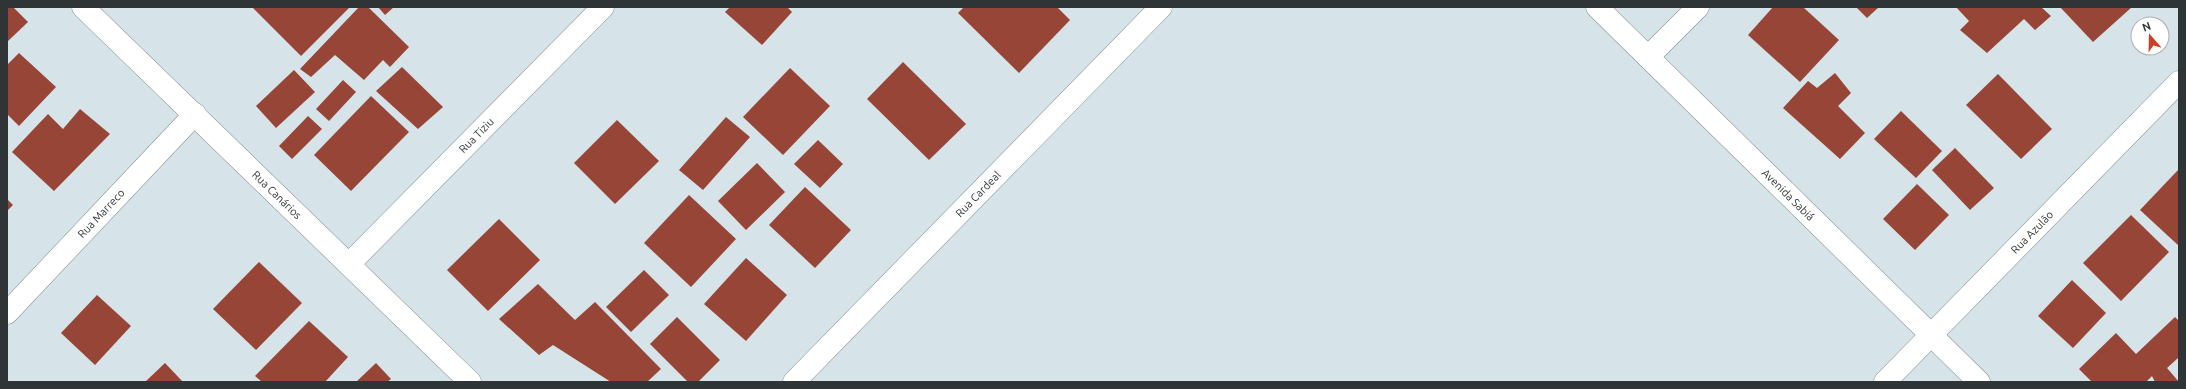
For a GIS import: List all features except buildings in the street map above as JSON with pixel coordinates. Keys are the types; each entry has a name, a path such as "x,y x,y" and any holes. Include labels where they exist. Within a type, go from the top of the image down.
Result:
{"street":[{"name":"Rua Canários","path":"83,7 470,382"},
{"name":"Rua Tiziu","path":"349,264 603,7"},
{"name":"Rua Cardeal","path":"794,382 1161,7"},
{"name":"Avenida Sabiá","path":"1597,7 1979,382"},
{"path":"1648,57 1698,7"},
{"name":"Rua Azulão","path":"1885,382 2179,82"},
{"name":"Rua Marreco","path":"7,313 195,114"}]}
